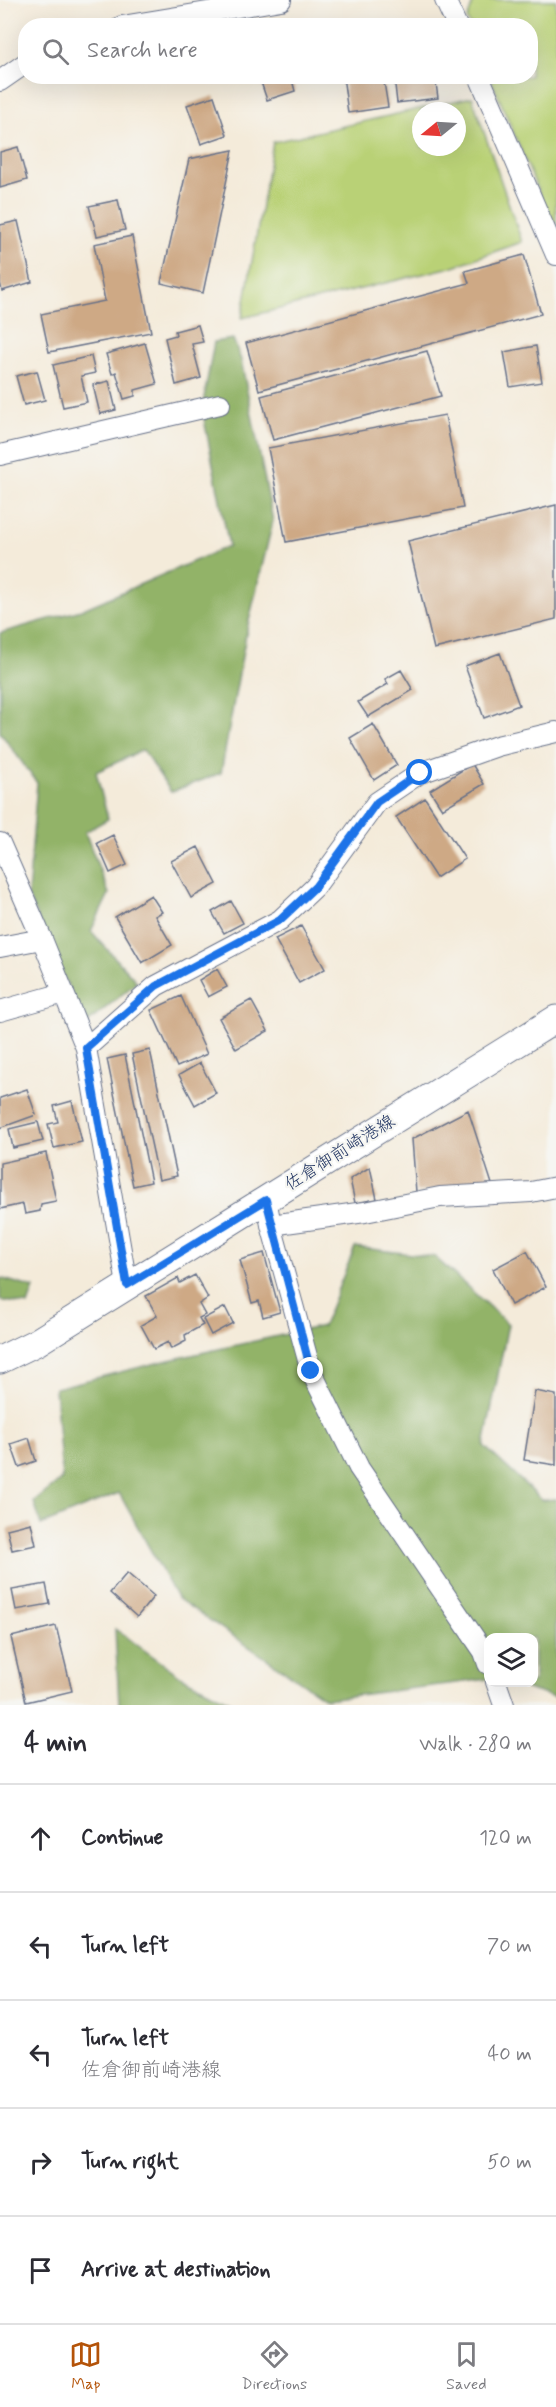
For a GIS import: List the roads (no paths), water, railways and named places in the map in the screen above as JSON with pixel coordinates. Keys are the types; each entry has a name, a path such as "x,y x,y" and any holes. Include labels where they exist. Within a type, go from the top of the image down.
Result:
{"main road":[{"name":"佐倉御前崎港線","path":"0,1360 37,1342 127,1285 269,1212 556,1019"}],"street":[{"path":"171,18 280,0"},
{"path":"446,0 453,18"},
{"path":"0,81 18,69"},
{"path":"482,84 556,255"},
{"path":"0,455 219,404"},
{"path":"86,1048 156,986 280,920 315,887 377,802 420,773 497,746 556,732"},
{"path":"0,843 86,1048 127,1285"},
{"path":"0,946 42,939"},
{"path":"0,1011 64,993"},
{"path":"484,1654 359,1468 311,1371 269,1212 365,1212 440,1197 531,1192 556,1187"},
{"path":"497,1687 504,1705"}]}
